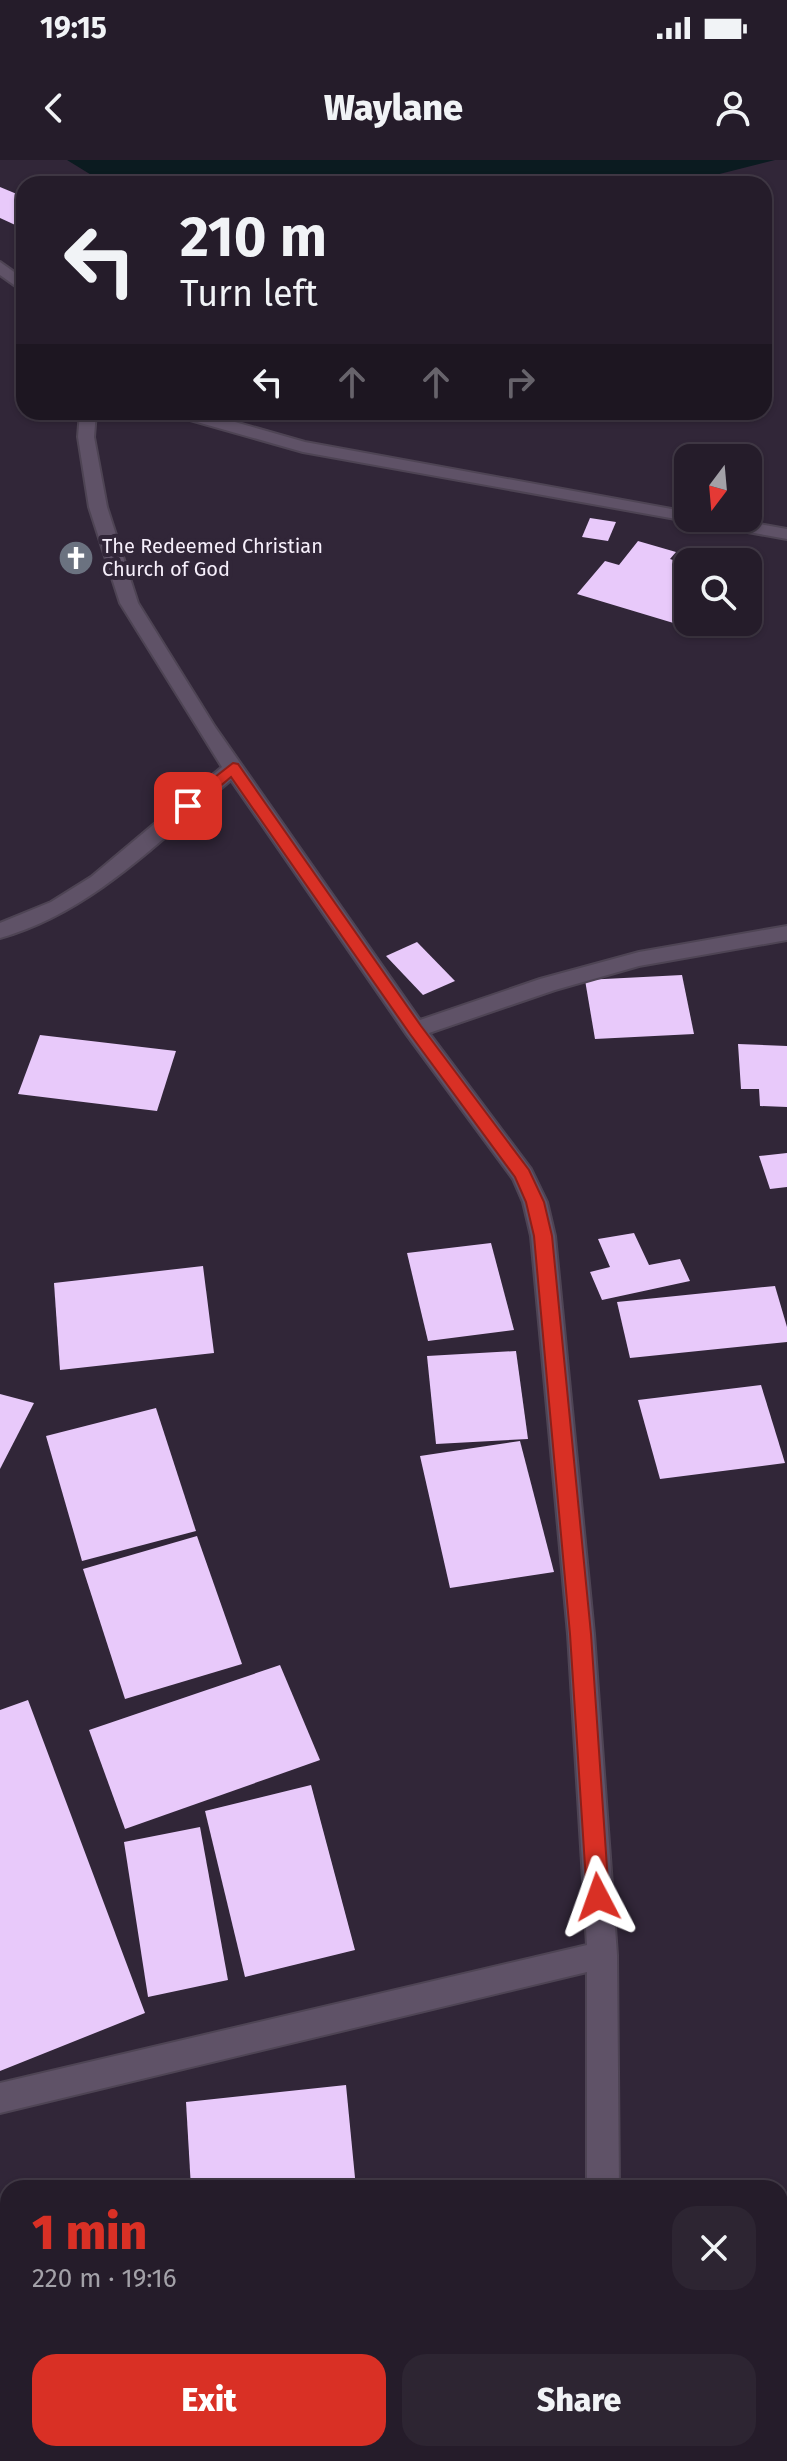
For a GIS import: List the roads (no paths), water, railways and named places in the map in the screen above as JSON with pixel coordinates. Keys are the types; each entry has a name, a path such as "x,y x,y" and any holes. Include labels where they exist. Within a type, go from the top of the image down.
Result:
{"street":[{"path":"0,267 16,280"},
{"path":"87,420 86,437 98,507 129,603 233,768 415,1030 523,1175 535,1202 543,1236 581,1634 602,1955 603,2180"},
{"path":"210,420 303,447 674,514"},
{"path":"762,530 787,534"},
{"path":"0,931 58,907 98,882 233,768"},
{"path":"415,1030 548,984 639,959 787,933"},
{"path":"0,2098 602,1955"}],"place":[{"name":"The Redeemed Christian Church of God","path":"76,558"}]}
